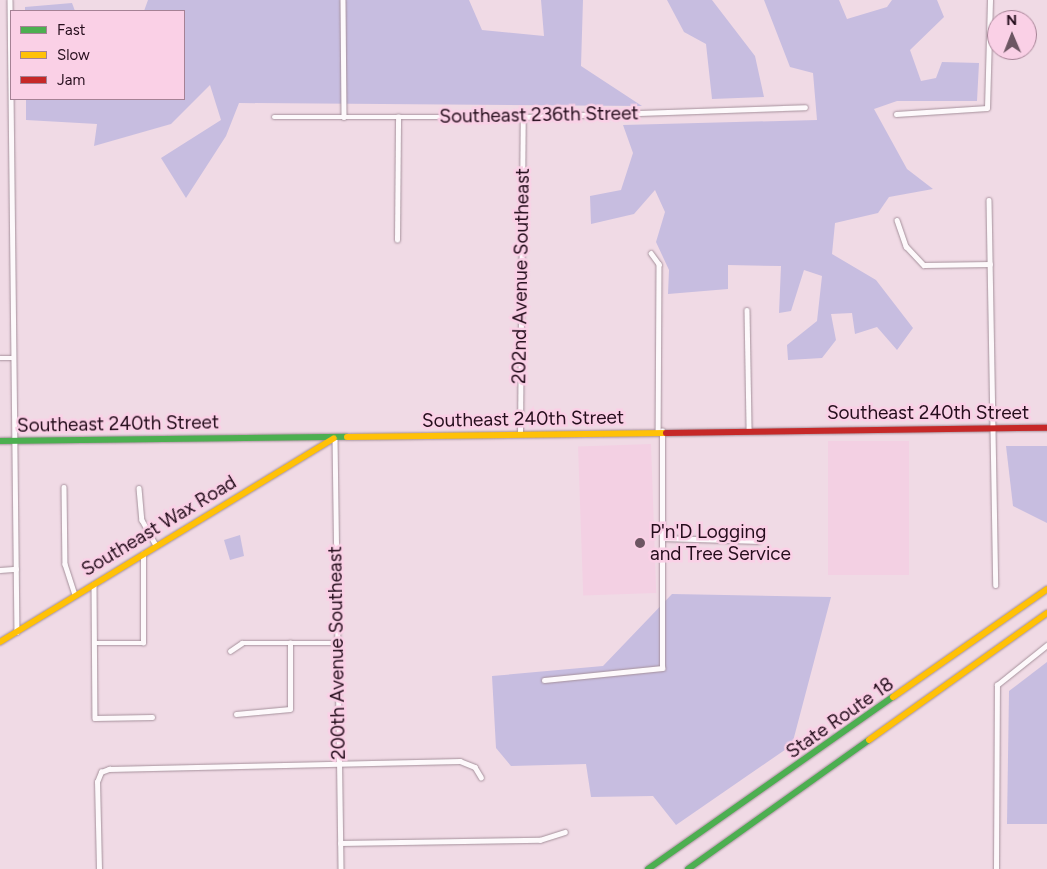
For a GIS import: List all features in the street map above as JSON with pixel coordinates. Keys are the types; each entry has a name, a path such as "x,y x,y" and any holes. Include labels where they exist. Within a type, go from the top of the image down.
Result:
{"main road":[{"name":"Southeast 240th Street","path":"0,441 749,429 1047,428"},
{"name":"Southeast Wax Road","path":"0,642 94,582 143,554 156,544 335,437"},
{"name":"State Route 18","path":"648,869 1047,589"},
{"name":"State Route 18","path":"688,869 1047,613"}],"street":[{"path":"343,0 344,117"},
{"path":"896,114 981,112 990,100 990,0"},
{"path":"11,100 17,632"},
{"name":"Southeast 236th Street","path":"274,117 523,117 805,106"},
{"path":"397,240 398,117"},
{"name":"202nd Avenue Southeast","path":"520,434 523,117"},
{"path":"989,200 996,585"},
{"path":"897,220 906,246 924,265 990,264"},
{"path":"544,680 662,668 664,538 660,431 659,264 651,253"},
{"path":"747,310 749,429"},
{"path":"0,358 14,358"},
{"name":"200th Avenue Southeast","path":"335,437 335,643 340,869"},
{"path":"64,487 65,564 76,594"},
{"path":"139,488 142,520 156,544"},
{"path":"664,538 758,541"},
{"path":"95,643 143,643 143,554"},
{"path":"0,570 16,569"},
{"path":"94,582 95,718 152,718"},
{"path":"230,651 242,643 335,643"},
{"path":"236,714 290,709 290,643"},
{"path":"996,869 997,685 1047,645"},
{"path":"99,869 97,782 101,772 109,769 339,761 460,761 475,767 481,777"},
{"path":"340,843 540,840 565,832"}],"shaded area":[{"path":"148,0 469,0 482,30 544,36 541,0 583,0 581,66 642,106 239,103 226,136 186,198 161,158 221,120 210,85 171,124 94,146 97,124 26,120 26,100 185,100 185,10 144,10"},
{"path":"667,0 712,0 755,56 764,97 712,99 706,44 684,32"},
{"path":"764,0 839,0 847,19 887,7 892,0 937,0 944,17 910,50 921,81 936,78 942,62 979,63 977,101 897,101 874,109 907,169 933,189 889,197 878,213 835,223 832,254 876,280 913,328 897,350 877,327 855,334 852,313 831,314 836,340 822,358 788,360 787,345 817,321 822,276 804,270 791,311 779,313 781,266 728,265 728,289 668,294 669,270 656,242 665,212 655,190 634,214 591,224 590,196 621,190 633,153 623,125 817,120 813,73 790,67"},
{"path":"72,3 75,10 25,10 25,7"},
{"path":"828,441 909,441 909,575 828,575"},
{"path":"651,444 656,593 583,595 578,447"},
{"path":"1006,446 1047,446 1047,523 1013,506"},
{"path":"240,535 244,556 230,560 224,540"},
{"path":"672,594 831,597 792,745 676,825 653,796 591,797 586,764 511,766 496,748 492,676 603,666"},
{"path":"1047,662 1047,824 1007,824 1009,691"}],"traffic: fast":[{"path":"0,441 347,437"},
{"path":"648,869 893,697"},
{"path":"688,869 869,740"}],"traffic: slow":[{"path":"347,437 666,433"},
{"path":"0,642 334,438"},
{"path":"893,697 1047,589"},
{"path":"869,740 1047,613"}],"traffic: jam":[{"path":"666,433 1047,428"}],"place":[{"name":"P'n'D Logging and Tree Service","path":"640,543"}]}
